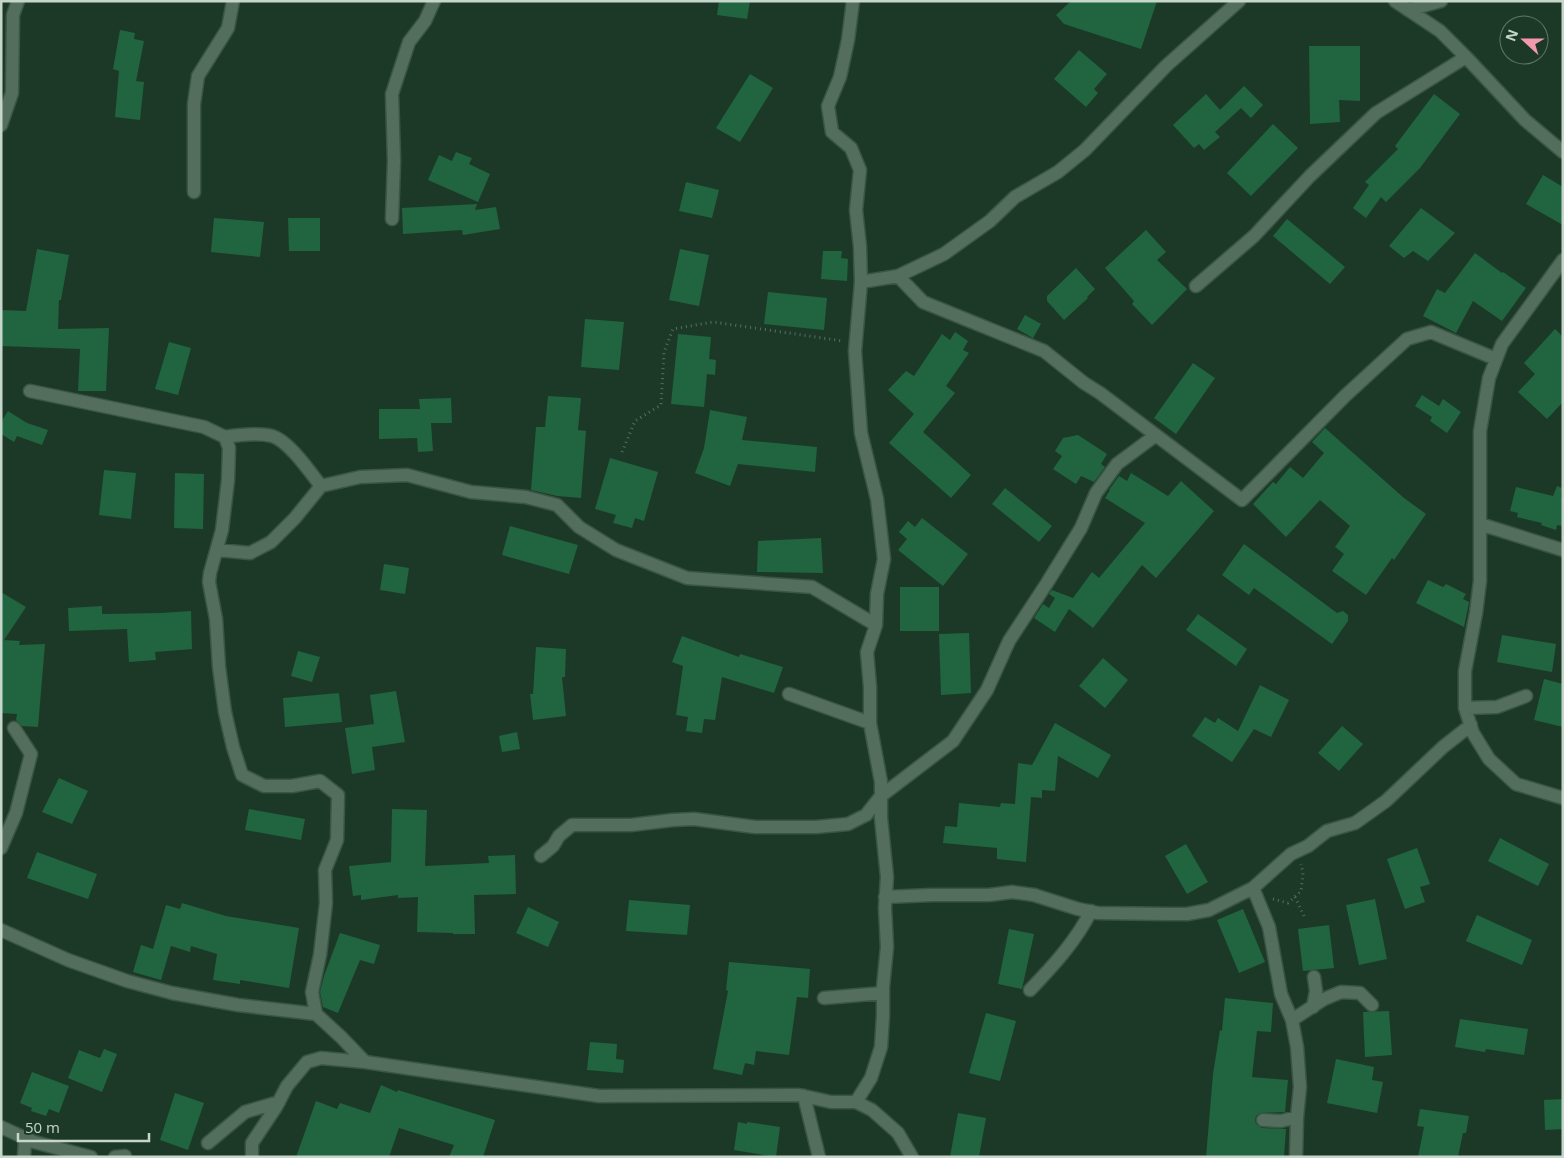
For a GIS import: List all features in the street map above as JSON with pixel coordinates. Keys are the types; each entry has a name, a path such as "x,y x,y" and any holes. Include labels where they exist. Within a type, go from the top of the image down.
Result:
{"street":[{"path":"1,125 12,93 13,15 18,1"},
{"path":"194,192 194,104 198,76 228,28 233,1"},
{"path":"392,219 394,161 392,94 409,42 425,21 434,1"},
{"path":"853,1 848,40 840,77 828,106 832,132 851,148 860,170 856,210 860,247 856,351 861,433 878,499 884,559 877,594 876,625 867,652 870,687 870,723 880,782 881,818 887,877 887,947 881,1047 871,1078 856,1102"},
{"path":"860,282 898,276 944,254 990,221 1015,197 1058,172 1084,150 1166,66 1239,1"},
{"path":"1395,1 1440,31 1525,120 1563,152"},
{"path":"1408,10 1441,1"},
{"path":"1196,286 1254,236 1310,176 1376,113 1466,57"},
{"path":"1563,260 1502,344 1489,378 1480,431 1480,581 1465,671 1466,708 1473,733 1489,758 1516,784 1563,798"},
{"path":"898,276 923,302 1044,351 1084,383 1242,500 1345,396 1407,339 1431,332 1496,359"},
{"path":"30,391 204,427 225,437 242,435 273,436 295,452 321,486"},
{"path":"541,856 572,825 631,825 694,819 755,827 816,827 848,824 866,816 881,796 953,741 987,690 1009,641 1081,528 1096,493 1117,464 1156,435"},
{"path":"225,437 229,448 228,480 222,530 209,582 216,619 219,667 225,712 233,747 242,775 264,786 292,786 320,782 338,795 337,840 325,870 326,903 320,955 312,992 316,1014"},
{"path":"217,550 250,553 271,542 295,518 321,486 360,477 407,475 471,492 526,497 557,505 579,527 616,550 687,578 812,587 876,625"},
{"path":"1480,524 1563,550"},
{"path":"790,694 870,723"},
{"path":"1466,708 1497,707 1526,696"},
{"path":"886,897 989,895 1012,892 1034,895 1091,912 1187,914 1209,910 1253,888 1291,854 1308,846 1327,831 1355,823 1386,801 1471,725"},
{"path":"1,848 16,813 31,754 14,728"},
{"path":"1253,888 1269,927 1281,994 1292,1020 1297,1047 1300,1087 1296,1157"},
{"path":"1030,990 1047,973 1083,927 1091,912"},
{"path":"1,930 68,960 127,982 172,993 238,1005 316,1014 365,1062"},
{"path":"1313,1007 1316,991 1314,977"},
{"path":"1292,1020 1324,999 1341,992 1360,993 1372,1004"},
{"path":"824,998 883,993"},
{"path":"252,1157 252,1143 279,1102 287,1086 308,1062 321,1058 365,1062 599,1096 797,1095 831,1102 856,1102 872,1110 898,1133 912,1157"},
{"path":"804,1096 819,1157"},
{"path":"208,1143 245,1112 279,1102"},
{"path":"1263,1120 1280,1121 1297,1117"},
{"path":"1,1127 34,1142 91,1157"},
{"path":"24,1138 24,1157"}],"path":[{"path":"622,452 635,421 661,405 664,352 673,329 712,322 856,343"},
{"path":"1253,888 1273,899 1288,903 1301,892 1303,872 1299,851"},
{"path":"1295,896 1305,918"}],"building":[{"path":"719,1 750,1 747,19 717,15"},
{"path":"1071,1 1157,1 1141,49 1064,24 1056,15"},
{"path":"120,30 135,33 134,39 144,41 136,81 144,82 140,120 115,117 119,71 113,69"},
{"path":"1309,46 1360,46 1360,101 1339,100 1340,122 1310,124"},
{"path":"1079,50 1107,74 1094,89 1098,93 1086,107 1054,79"},
{"path":"750,74 773,88 740,142 716,128"},
{"path":"1244,86 1263,105 1251,118 1241,108 1215,132 1220,137 1204,150 1199,144 1194,148 1173,125 1206,94 1220,110"},
{"path":"1434,94 1460,114 1420,168 1386,202 1381,197 1366,218 1353,208 1369,185 1365,182 1398,149 1395,146"},
{"path":"1273,124 1298,148 1251,196 1227,173"},
{"path":"456,152 472,158 469,164 490,174 478,202 428,180 439,155 452,161"},
{"path":"1543,175 1563,187 1563,225 1526,204"},
{"path":"686,182 719,190 712,218 679,211"},
{"path":"477,204 475,210 496,207 500,229 463,235 462,230 403,234 402,208"},
{"path":"1421,208 1455,233 1428,261 1413,251 1404,258 1389,246"},
{"path":"214,218 264,222 260,257 211,252"},
{"path":"288,218 320,218 320,251 289,251"},
{"path":"1287,219 1345,267 1330,284 1273,236"},
{"path":"1146,230 1166,252 1157,260 1187,289 1152,325 1132,304 1134,301 1105,268"},
{"path":"37,249 69,255 61,300 59,300 58,329 109,328 106,391 78,391 80,349 1,346 1,310 26,311"},
{"path":"680,249 709,255 699,306 669,300"},
{"path":"823,251 842,251 841,258 848,259 847,281 821,279"},
{"path":"1475,253 1526,288 1502,321 1473,301 1456,333 1423,316 1437,289 1445,293"},
{"path":"1076,268 1095,289 1064,320 1047,301 1047,296"},
{"path":"768,292 827,298 824,330 764,324"},
{"path":"1025,315 1041,324 1033,338 1017,329"},
{"path":"585,319 624,322 619,370 581,367"},
{"path":"1555,329 1563,337 1563,402 1547,419 1518,392 1535,374 1524,363"},
{"path":"955,332 968,341 963,350 969,353 946,386 955,393 923,432 971,475 951,498 889,443 914,414 888,390 906,371 914,376 942,334 950,340"},
{"path":"678,334 711,337 709,359 716,360 715,375 707,374 704,407 671,404"},
{"path":"169,342 191,348 178,395 155,389"},
{"path":"1193,363 1215,378 1176,434 1154,418"},
{"path":"1422,395 1439,406 1443,399 1461,412 1447,433 1430,421 1432,417 1415,406"},
{"path":"548,396 581,398 578,430 586,431 581,498 557,496 531,490 536,427 545,427"},
{"path":"451,398 452,423 431,423 433,451 418,452 417,438 379,439 379,409 420,409 419,399"},
{"path":"710,410 747,417 742,440 817,447 815,472 738,464 730,486 695,473 704,448"},
{"path":"8,411 27,423 48,430 42,445 17,436 14,442 1,434 1,422"},
{"path":"1325,428 1404,498 1426,514 1394,560 1392,558 1366,595 1332,571 1344,554 1335,547 1350,526 1320,500 1286,537 1253,504 1273,482 1276,484 1290,467 1303,478 1324,453 1312,442"},
{"path":"1078,435 1107,454 1101,464 1105,467 1094,482 1081,476 1076,484 1053,469 1062,456 1055,451 1063,438"},
{"path":"610,458 658,472 644,521 635,518 632,528 613,523 616,515 595,509"},
{"path":"104,470 136,473 131,519 99,515"},
{"path":"175,473 204,474 203,529 174,528"},
{"path":"1131,473 1168,496 1181,481 1214,511 1156,578 1142,565 1093,628 1069,609 1055,632 1034,618 1043,604 1049,608 1055,598 1049,594 1052,590 1073,598 1092,572 1099,578 1145,523 1105,498 1119,476 1127,481"},
{"path":"1557,486 1562,488 1563,526 1557,525 1556,530 1541,525 1542,523 1517,517 1518,513 1510,511 1516,487 1553,496"},
{"path":"1005,488 1052,526 1039,542 992,504"},
{"path":"922,518 968,554 943,586 898,550 907,539 899,532 908,521 915,527"},
{"path":"510,526 578,545 569,574 502,555"},
{"path":"821,538 823,573 757,572 758,541"},
{"path":"1244,544 1337,613 1343,611 1348,615 1348,621 1332,644 1254,588 1249,595 1222,575"},
{"path":"384,564 409,568 405,594 380,590"},
{"path":"1428,580 1443,587 1446,584 1466,594 1463,599 1469,602 1464,627 1416,603"},
{"path":"900,587 939,587 939,631 900,631"},
{"path":"1,592 26,607 4,640 20,641 19,645 45,644 38,727 22,726 16,720 17,714 1,713"},
{"path":"102,606 102,614 191,611 192,649 155,652 156,660 129,662 127,629 69,631 68,608"},
{"path":"1198,614 1247,649 1236,666 1186,630"},
{"path":"969,633 971,693 941,695 939,634"},
{"path":"1502,635 1556,644 1552,672 1497,662"},
{"path":"682,636 739,657 740,654 783,667 774,693 722,677 715,720 704,719 702,733 686,731 688,717 676,715 683,666 672,662"},
{"path":"536,647 566,649 565,677 562,677 566,716 533,720 530,694 533,694"},
{"path":"298,651 320,657 312,682 291,676"},
{"path":"1103,658 1128,680 1105,708 1079,686"},
{"path":"1544,679 1563,684 1563,727 1534,720"},
{"path":"1260,685 1289,700 1271,737 1254,729 1232,762 1192,736 1205,717 1215,723 1218,718 1238,731"},
{"path":"396,691 405,742 372,747 375,770 352,774 345,728 374,724 370,695"},
{"path":"339,693 342,722 285,727 283,698"},
{"path":"1055,723 1111,755 1098,778 1058,756 1055,791 1042,790 1042,798 1031,797 1026,862 997,859 997,848 943,843 945,826 957,827 959,803 1000,807 1001,803 1015,804 1018,763 1032,765"},
{"path":"1342,726 1363,744 1339,771 1318,753"},
{"path":"517,732 520,749 502,752 499,736"},
{"path":"59,778 88,791 72,824 42,812"},
{"path":"249,809 305,819 301,840 245,830"},
{"path":"392,809 427,810 425,866 489,863 488,856 515,855 516,894 474,895 475,934 417,932 418,897 398,898 398,895 361,900 361,895 353,896 349,866 391,862"},
{"path":"1500,838 1549,864 1538,886 1488,861"},
{"path":"1186,844 1208,882 1187,894 1165,856"},
{"path":"1417,848 1430,884 1420,887 1425,902 1405,909 1387,859"},
{"path":"37,852 97,874 88,899 27,878"},
{"path":"1375,899 1387,959 1359,965 1346,905"},
{"path":"629,900 690,905 687,935 626,931"},
{"path":"182,903 226,916 299,928 289,988 240,980 240,984 213,980 217,954 191,946 190,952 171,946 161,980 133,972 141,945 153,949 166,905 180,909"},
{"path":"528,907 559,922 548,947 516,933"},
{"path":"1243,909 1265,962 1239,973 1217,920"},
{"path":"1477,915 1532,940 1522,965 1466,941"},
{"path":"1329,925 1334,968 1303,971 1298,929"},
{"path":"1009,929 1034,934 1022,989 998,984"},
{"path":"340,933 380,945 374,964 360,960 338,1013 323,1007 320,992"},
{"path":"729,962 810,969 808,998 797,997 789,1055 756,1051 754,1065 745,1063 742,1075 713,1069 728,991 726,990"},
{"path":"1225,998 1273,1003 1271,1032 1257,1031 1252,1077 1288,1080 1285,1112 1260,1113 1256,1116 1255,1120 1256,1124 1262,1128 1286,1129 1284,1157 1206,1157 1213,1074 1220,1030 1222,1031"},
{"path":"1389,1011 1392,1055 1365,1057 1363,1012"},
{"path":"986,1013 1016,1021 1000,1081 969,1073"},
{"path":"1460,1019 1528,1029 1524,1055 1486,1049 1485,1052 1455,1047"},
{"path":"590,1042 617,1044 616,1059 624,1060 623,1073 587,1070"},
{"path":"104,1049 117,1054 102,1092 68,1078 79,1050 100,1058"},
{"path":"1336,1059 1374,1067 1372,1080 1383,1082 1377,1113 1327,1103"},
{"path":"32,1072 69,1086 59,1113 49,1109 46,1116 31,1111 32,1108 20,1103"},
{"path":"381,1085 397,1092 398,1090 495,1120 483,1157 449,1157 454,1145 399,1128 389,1157 296,1157 316,1101 337,1109 340,1103 370,1113"},
{"path":"175,1093 204,1103 188,1150 160,1140"},
{"path":"1563,1099 1563,1129 1545,1130 1544,1100"},
{"path":"1420,1109 1469,1116 1466,1133 1463,1133 1458,1157 1418,1157 1424,1127 1417,1126"},
{"path":"958,1113 986,1118 979,1157 950,1157"},
{"path":"738,1122 780,1127 776,1157 734,1150"}]}
